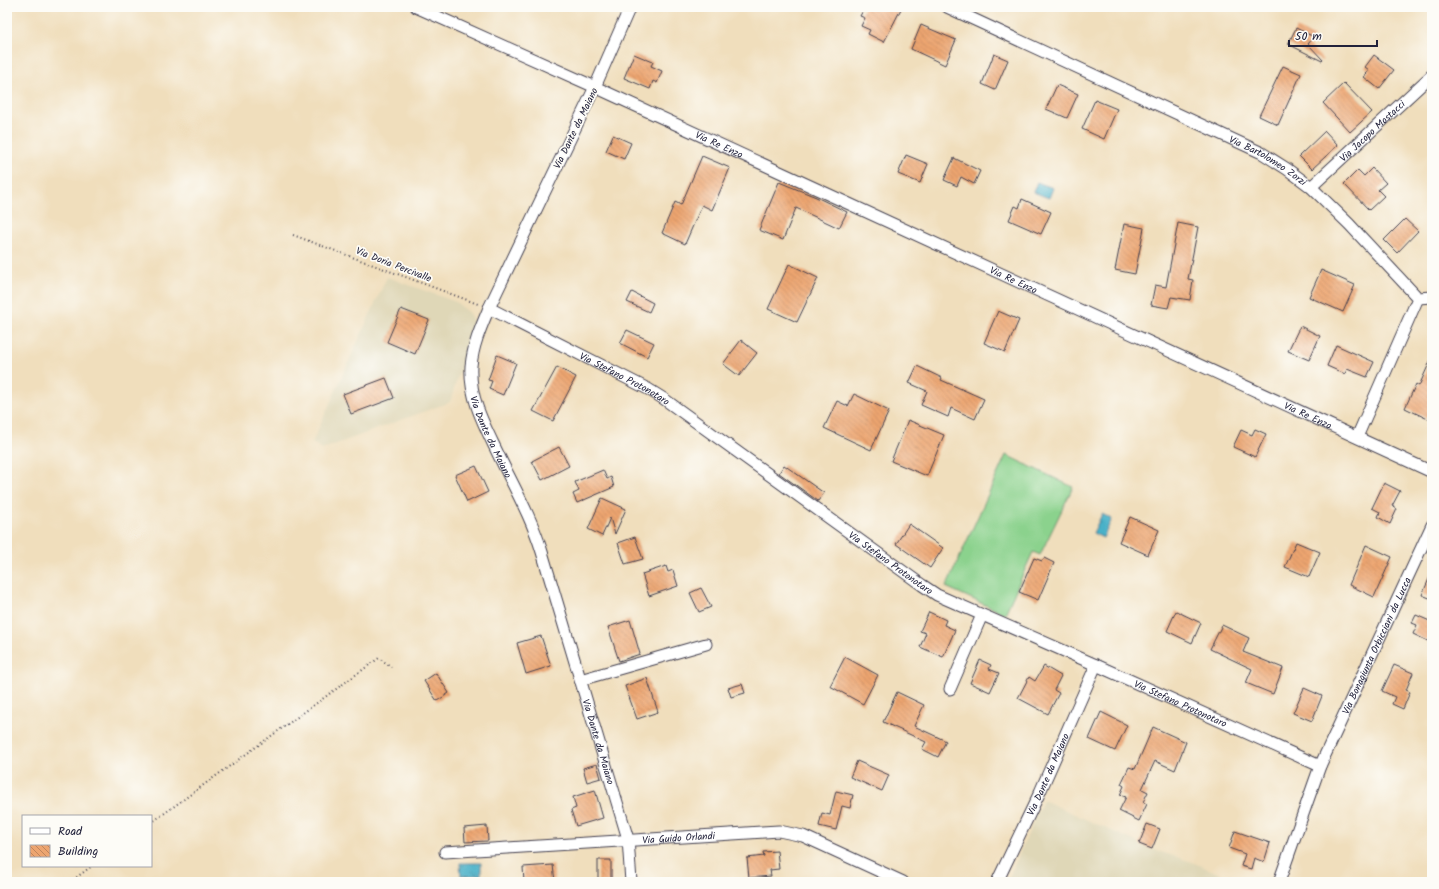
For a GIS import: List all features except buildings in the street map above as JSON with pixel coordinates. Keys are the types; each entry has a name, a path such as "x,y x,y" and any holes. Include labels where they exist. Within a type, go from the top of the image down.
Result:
{"street":[{"path":"416,7 595,87"},
{"name":"Via Dante da Maiano","path":"630,7 595,87 489,308 475,344 471,366 473,394 478,413 536,533 628,839 631,882"},
{"name":"Via Bartolomeo Zorzi","path":"947,7 1262,153 1311,187 1349,224 1418,298"},
{"name":"Via Jacopo Mostacci","path":"1311,187 1432,75"},
{"name":"Via Re Enzo","path":"595,87 1432,472"},
{"path":"1357,437 1418,298 1432,297"},
{"name":"Via Stefano Protonotaro","path":"489,308 648,389 664,399 922,585 944,599 1096,665 1320,766"},
{"name":"Via Bonagiunta Orbicciani da Lucca","path":"1279,882 1320,766 1432,525"},
{"path":"950,689 982,615"},
{"path":"580,680 706,644"},
{"name":"Via Dante da Maiano","path":"997,882 1040,792 1096,665"},
{"name":"Via Guido Orlandi","path":"444,852 772,830 786,831 809,839 903,882"}],"path":[{"name":"Via Doria Percivalle","path":"293,235 489,308"},
{"path":"152,822 379,658 393,668"},
{"path":"70,882 91,867"}],"shaded area":[{"path":"387,277 456,302 469,313 474,324 450,402 323,449 312,443"},
{"path":"1043,800 1152,849 1192,862 1239,882 1007,882"}],"green space":[{"path":"1006,455 1073,487 1040,555 1033,552 1005,614 946,587"}],"water":[{"path":"1037,182 1053,188 1049,198 1033,192"},
{"path":"1102,514 1112,519 1103,538 1093,533"},
{"path":"460,863 481,863 481,875 461,876"}]}
